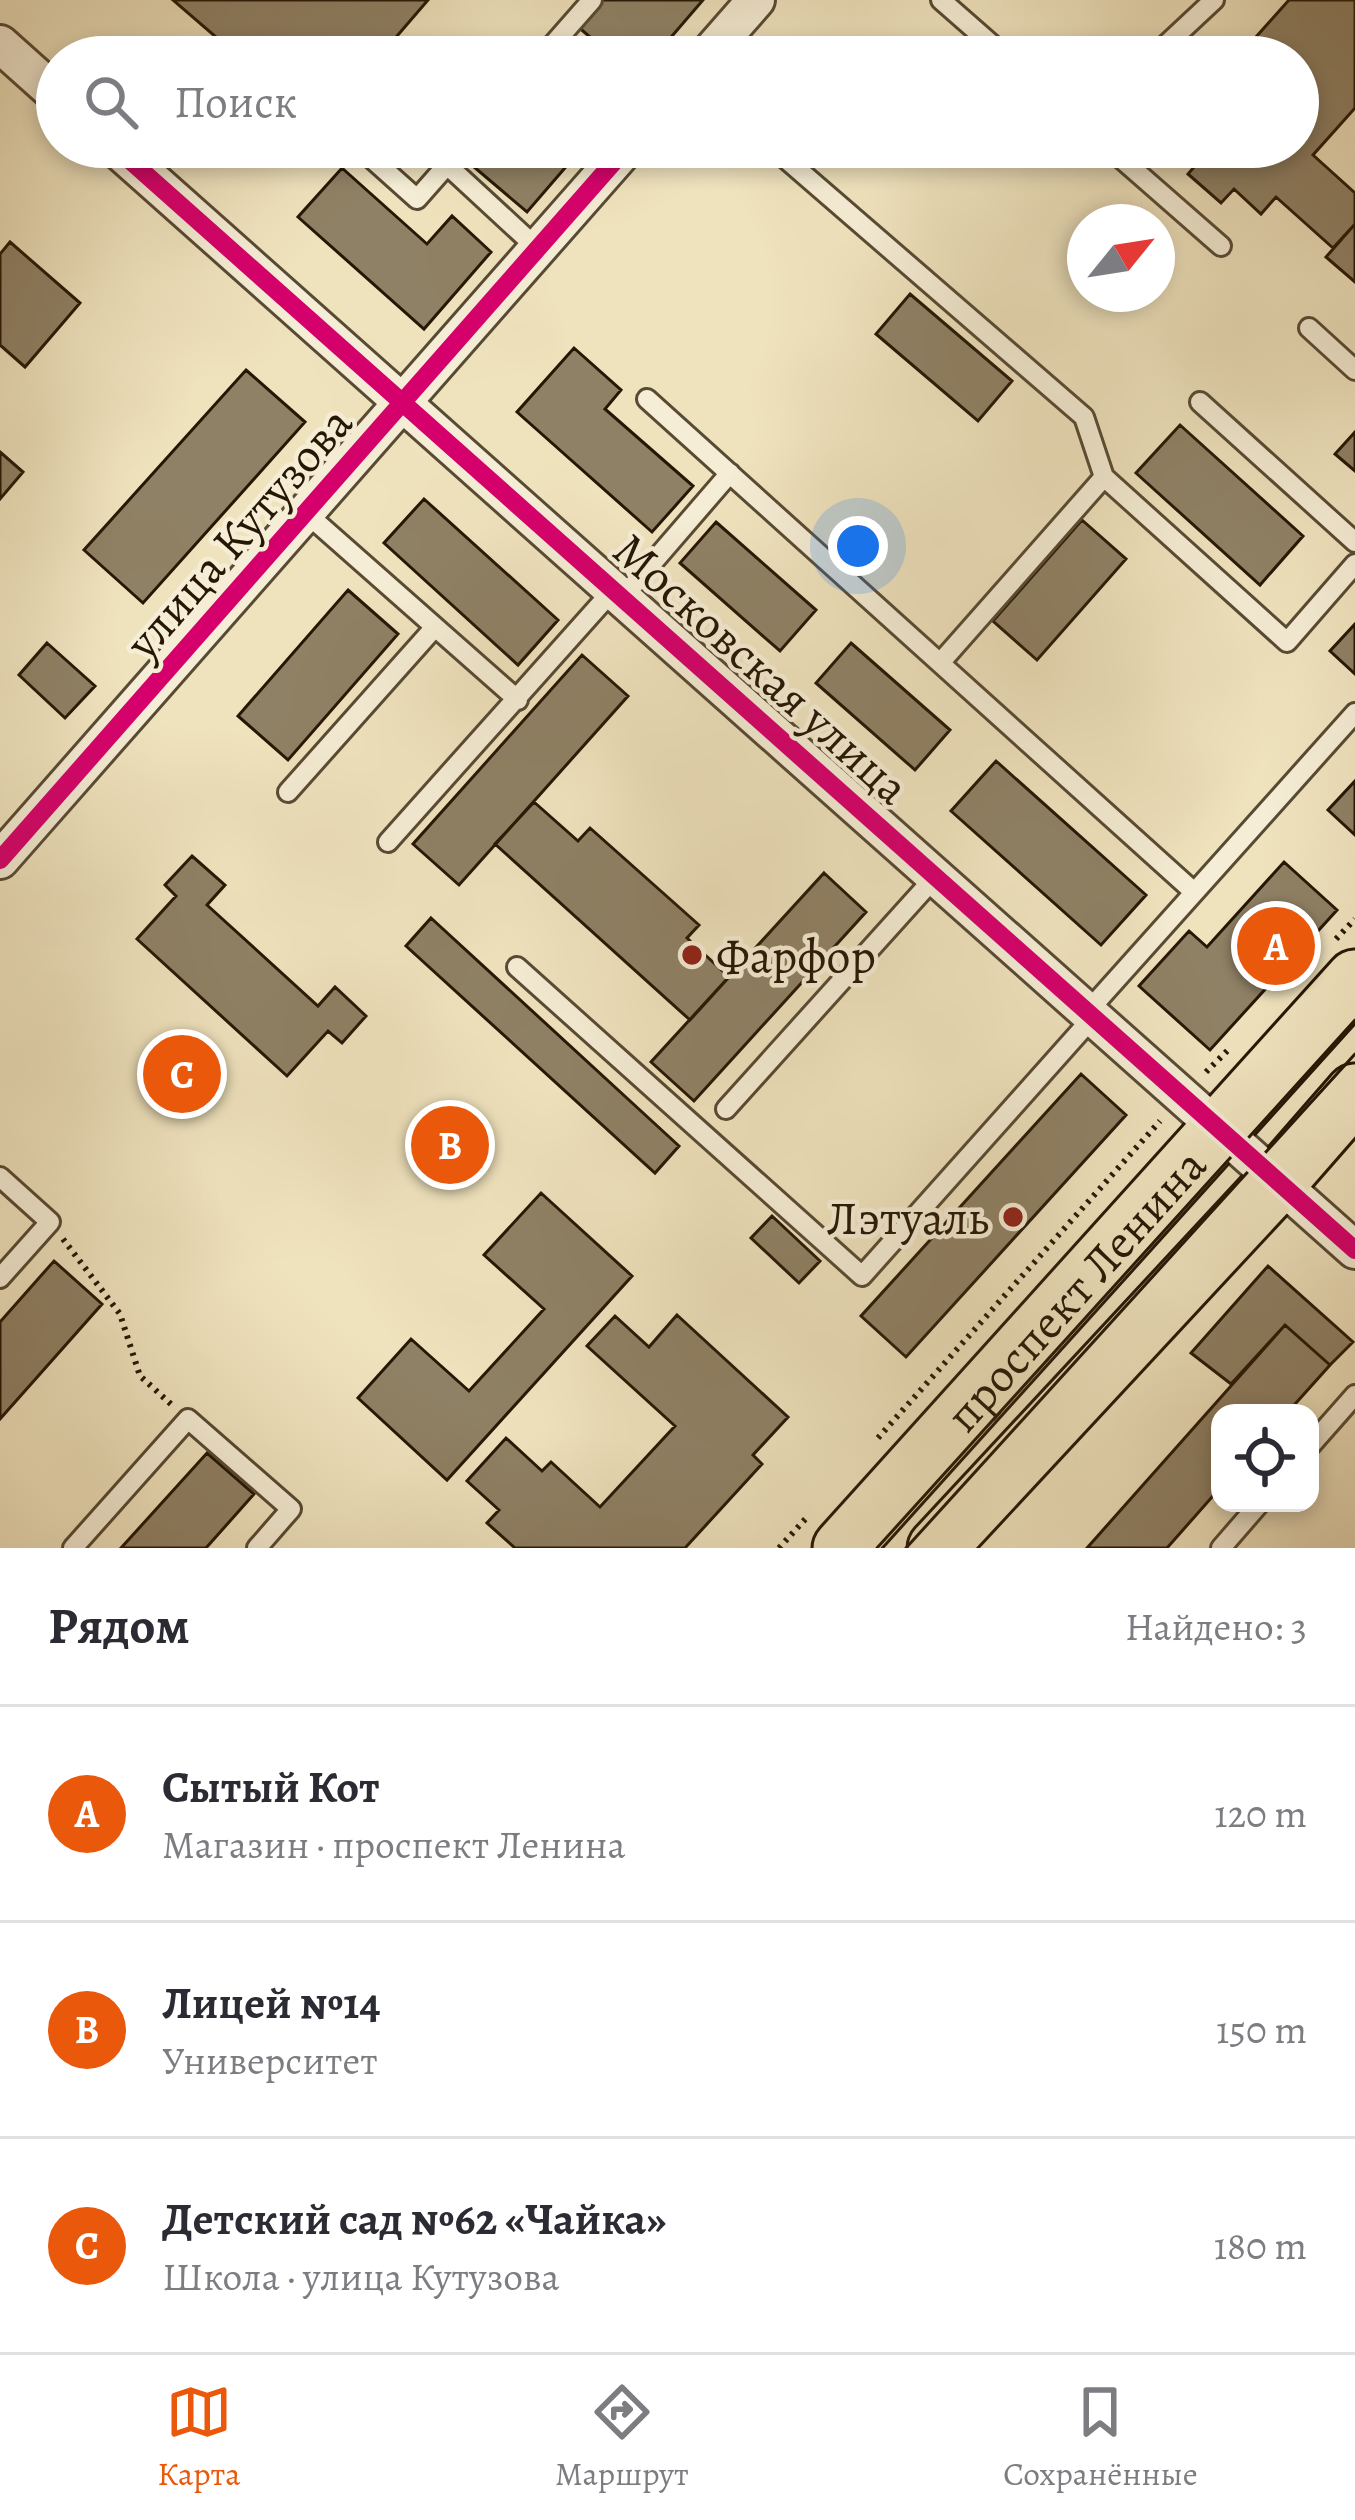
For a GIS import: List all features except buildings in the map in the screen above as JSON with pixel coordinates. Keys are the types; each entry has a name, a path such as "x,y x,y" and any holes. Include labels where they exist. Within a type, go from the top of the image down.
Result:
{"main road":[{"name":"проспект Ленина","path":"842,1548 1355,980"},
{"name":"проспект Ленина","path":"937,1548 1355,1093"}],"street":[{"path":"724,36 755,0"},
{"path":"0,44 36,76"},
{"name":"Московская улица","path":"140,168 1355,1250"},
{"name":"улица Кутузова","path":"0,860 609,168"}],"lane":[{"path":"560,36 592,0"},
{"path":"941,0 982,36"},
{"path":"1175,36 1214,0"},
{"path":"382,168 417,200 444,168"},
{"path":"450,168 538,249"},
{"path":"796,168 1084,417 1104,477 1286,642 1355,564"},
{"path":"1132,168 1222,246"},
{"path":"1309,328 1355,370"},
{"path":"647,399 1194,892"},
{"path":"1200,402 1355,542"},
{"path":"388,842 730,473"},
{"path":"940,663 1104,477"},
{"path":"306,513 518,700"},
{"path":"288,792 435,627"},
{"path":"517,968 862,1276 1355,713"},
{"path":"726,1109 937,876"},
{"path":"0,1177 50,1222 0,1278"},
{"path":"1319,1436 1355,1395"},
{"path":"73,1548 188,1419 291,1509 257,1548"},
{"path":"1221,1548 1252,1512"}],"path":[{"path":"50,1222 120,1314 140,1376 188,1419"}],"tram line":[{"path":"877,1548 1355,1020"},
{"path":"906,1548 1355,1054"}],"cycle path":[{"path":"139,168 1355,1250"},
{"path":"0,860 609,168"}],"place":[{"name":"Сытый Кот","path":"1276,946"},
{"name":"Фарфор","path":"692,955"},
{"name":"Детский сад №62 «Чайка»","path":"182,1074"},
{"name":"Лицей №14","path":"450,1145"},
{"name":"Лэтуаль","path":"1013,1217"}]}
